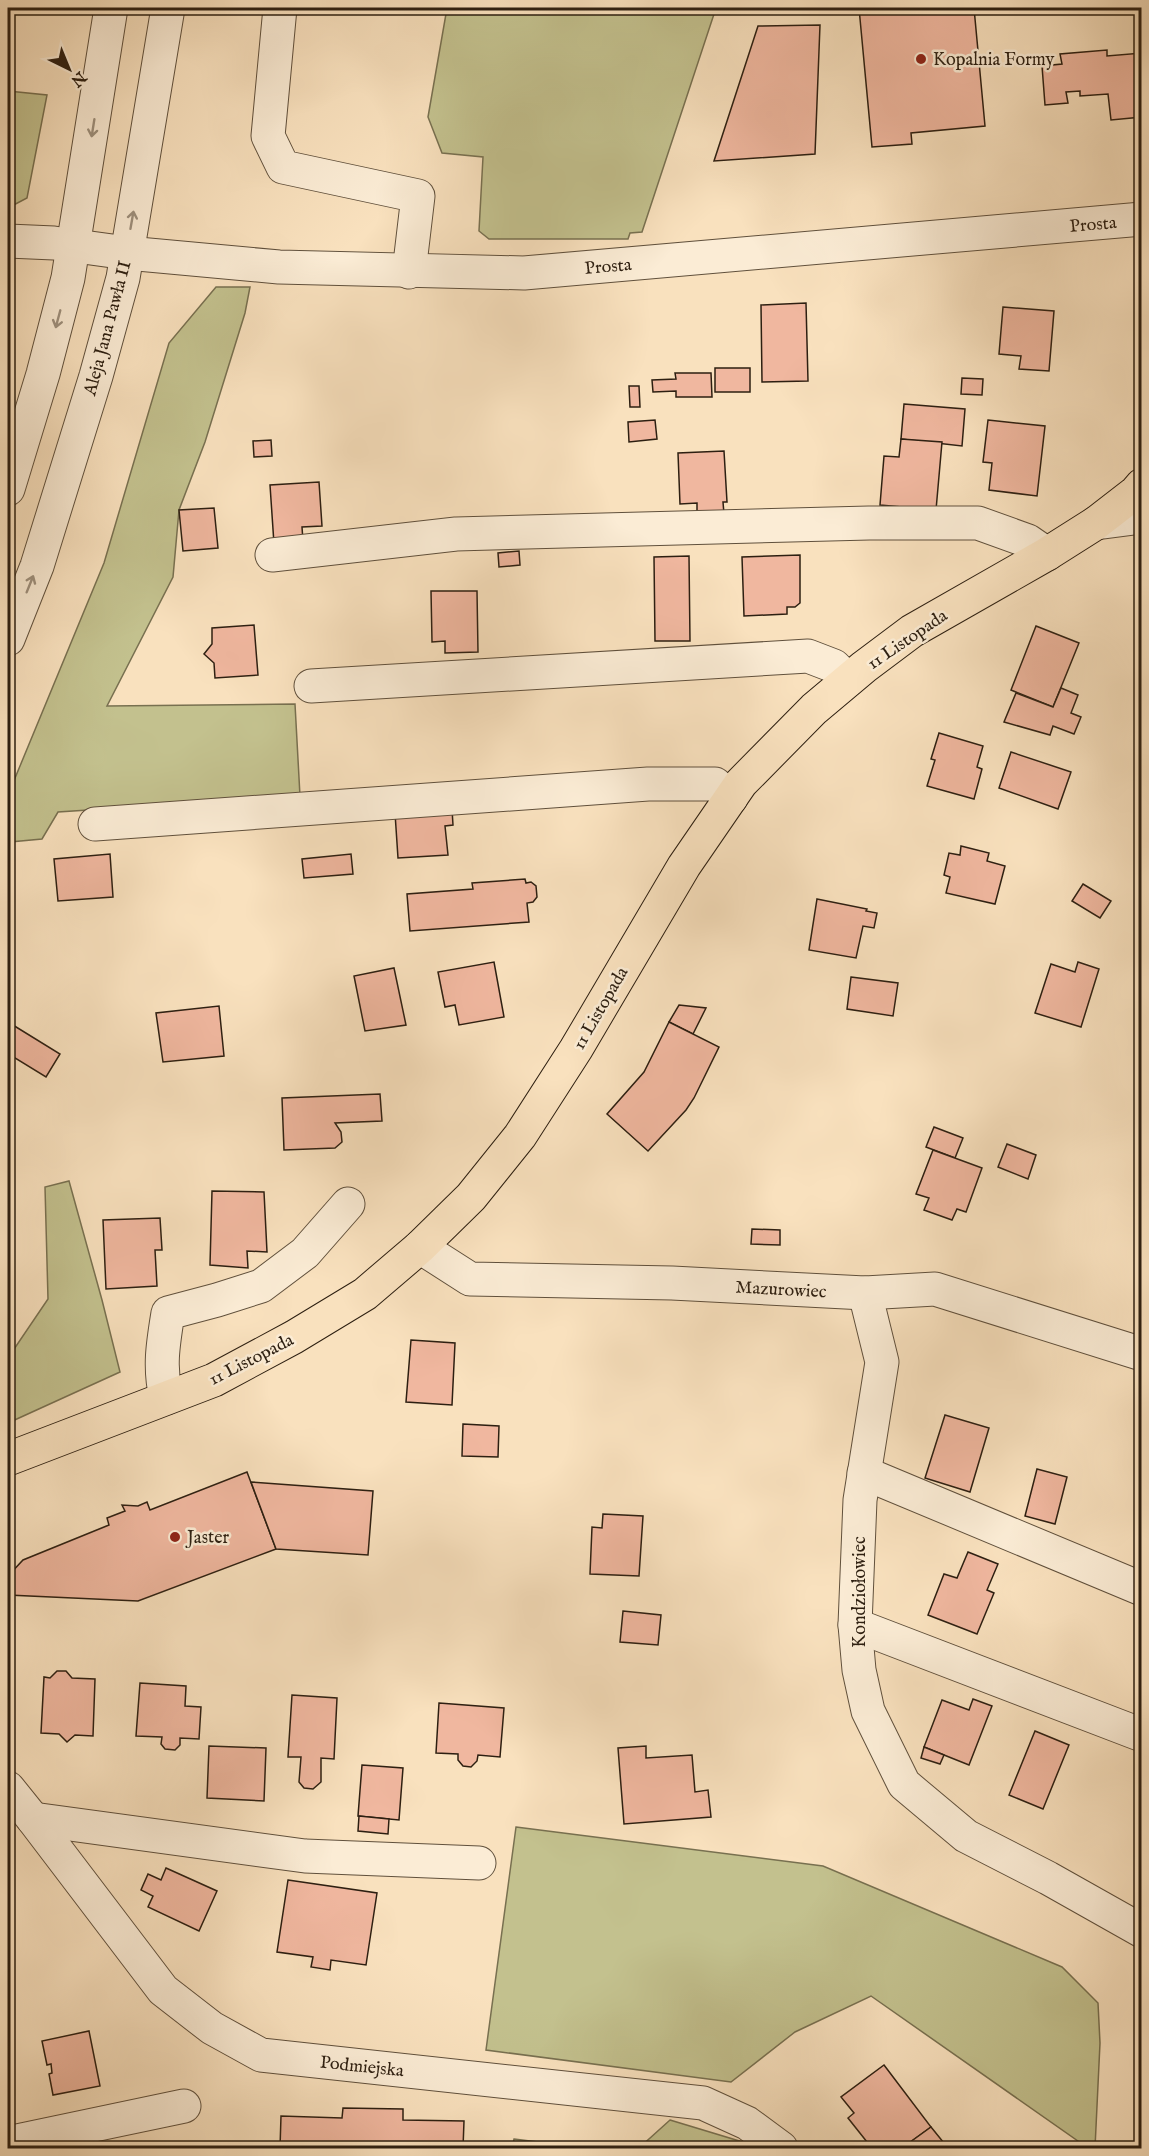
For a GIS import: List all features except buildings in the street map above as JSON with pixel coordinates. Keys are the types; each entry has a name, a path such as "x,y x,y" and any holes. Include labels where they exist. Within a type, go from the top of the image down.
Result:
{"main road":[{"name":"11 Listopada","path":"8,1459 214,1380 294,1337 365,1294 420,1247 471,1197 520,1136 576,1049 684,866 741,783 806,717 848,680 912,631 1047,554 1096,523 1142,485"}],"street":[{"path":"8,489 43,374 75,245 111,8"},
{"name":"Aleja Jana Pawła II","path":"8,639 37,566 86,410 123,278 168,8"},
{"path":"280,8 268,136 282,167 418,196 409,272"},
{"name":"Prosta","path":"8,241 75,245 127,253 279,267 409,272 524,273 1142,219"},
{"path":"1096,523 1142,517"},
{"path":"272,555 456,534 869,523 978,523 1028,541 1047,554"},
{"path":"311,686 808,656 834,666 848,680"},
{"path":"95,824 648,784 715,784 731,798"},
{"path":"166,1398 161,1357 168,1313 261,1286 305,1253 348,1204"},
{"name":"Mazurowiec","path":"420,1247 470,1279 672,1283 865,1293 935,1289 1142,1354"},
{"name":"Kondziołowiec","path":"865,1293 882,1362 860,1500 855,1625 859,1670 868,1712 904,1785 966,1836 1048,1878 1142,1931"},
{"path":"864,1473 1142,1589"},
{"path":"855,1625 1142,1735"},
{"name":"Podmiejska","path":"8,1788 163,1990 212,2028 261,2055 703,2103 747,2123 781,2148"},
{"path":"33,1818 305,1856 479,1863"},
{"path":"8,2143 184,2106"}],"shaded area":[{"path":"447,8 716,8 642,232 630,233 628,239 489,239 479,231 483,157 442,153 428,117"},
{"path":"8,91 47,95 27,198 8,208"},
{"path":"216,287 250,287 245,313 205,442 179,510 173,577 107,706 295,704 300,796 58,812 42,839 10,842 8,845 8,795 104,563 169,343"},
{"path":"69,1181 120,1372 8,1423 8,1358 48,1299 45,1187"},
{"path":"516,1827 823,1866 1062,1967 1098,2003 1100,2043 1095,2148 1088,2148 871,1996 795,2032 731,2082 486,2050"},
{"path":"670,2120 746,2143 752,2148 639,2148"},
{"path":"514,2139 586,2148 512,2148"}],"place":[{"name":"Kopalnia Formy","path":"921,59"},
{"name":"Jaster","path":"175,1537"}]}
